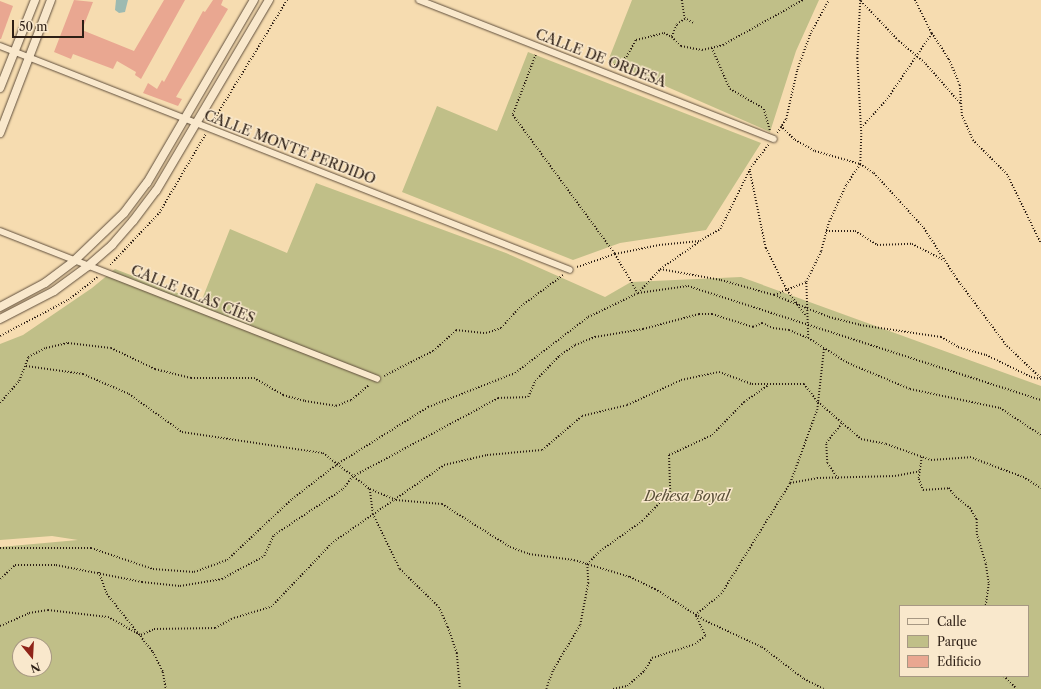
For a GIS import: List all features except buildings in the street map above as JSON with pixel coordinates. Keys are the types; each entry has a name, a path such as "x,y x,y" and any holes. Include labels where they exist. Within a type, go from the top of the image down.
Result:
{"street":[{"path":"0,88 34,0"},
{"path":"0,133 51,0"},
{"path":"0,307 45,283 74,261 100,238 148,183 254,0"},
{"path":"0,319 54,291 88,266 112,245 156,191 269,0"},
{"name":"CALLE DE ORDESA","path":"419,0 774,139"},
{"name":"CALLE MONTE PERDIDO","path":"0,46 570,270"},
{"name":"CALLE ISLAS CÍES","path":"0,231 377,379"}],"path":[{"path":"682,0 686,19 693,23"},
{"path":"604,72 626,57 636,40 664,33 672,37 681,46 702,50 712,48 723,45 803,0"},
{"path":"638,293 660,269 720,229 750,170 774,139 781,126 810,34 829,0"},
{"path":"860,0 870,14 917,56 961,103"},
{"path":"808,338 808,325 805,308 806,282 821,251 826,231 846,185 860,164 861,128 857,58 860,0"},
{"path":"915,0 932,33 949,59 960,85 962,115 973,140 1007,174 1041,243"},
{"path":"672,37 678,25 686,19"},
{"path":"861,128 887,99 932,33"},
{"path":"539,47 513,115 615,254 638,293"},
{"path":"712,48 730,89 764,109 774,139"},
{"path":"781,126 795,140 815,151 860,164 874,174 924,228 944,260 1007,346 1041,379"},
{"path":"750,170 766,248 787,290 807,318"},
{"path":"826,231 855,231 877,245 912,244 944,260"},
{"path":"0,403 19,381 28,357 46,348 68,343 111,348 155,370 191,378 254,378 283,395 305,402 336,406 351,400 377,379 433,351 456,330 486,333 501,328 521,306 570,270 615,254 659,244 700,241"},
{"path":"660,269 696,274 774,295 805,308 860,326 941,337 958,347 986,355 1031,377 1041,379"},
{"path":"774,295 806,282"},
{"path":"0,548 91,548 153,569 194,572 227,560 292,498 336,465 428,407 515,373 588,317 638,293 688,286 1041,400"},
{"path":"0,579 15,565 56,565 99,572 142,582 180,586 222,579 264,556 274,535 343,489 352,477 498,398 528,397 535,381 559,356 575,345 595,337 643,329 699,314 712,314 753,327 762,323 808,338 848,363 910,389 1000,408 1041,434"},
{"path":"695,614 721,594 790,483 818,402 824,347"},
{"path":"25,366 83,374 129,394 182,432 323,453 336,465 346,468 352,477 370,489 396,500 442,504 510,547 529,554 587,564 630,577 655,589 695,614 762,647 804,679 824,689"},
{"path":"141,635 154,629 215,628 234,618 271,607 333,542 396,500 444,465 487,455 542,450 582,416 627,405 682,380 719,372 752,384 804,384 818,402 861,439 886,444 931,460 970,457 1023,477 1041,488"},
{"path":"546,689 553,670 580,625 588,583 587,564 600,551 642,521 670,492 669,455 712,435 744,402 768,385"},
{"path":"838,479 827,463 826,443 843,423"},
{"path":"922,457 919,464 920,471 918,479 923,490 949,488 956,497 970,508 977,518 977,534 986,564 989,584 986,605"},
{"path":"790,483 817,478 838,479 895,476 920,471"},
{"path":"370,489 374,514 400,569 439,607 457,653 460,689"},
{"path":"99,572 107,594 141,635 163,672 166,689"},
{"path":"0,626 29,613 48,610 71,611 108,617 141,635"},
{"path":"613,689 627,686 644,671 652,658 695,644 705,636 695,614"},
{"path":"1005,677 1017,689"}],"green space":[{"path":"632,0 819,0 796,51 770,132 608,61"},
{"path":"528,52 761,143 706,230 620,243 573,260 402,192 437,106 497,131"},
{"name":"Dehesa Boyal","path":"316,183 506,253 605,297 631,282 741,277 1041,386 1041,689 0,689 0,547 78,540 52,536 0,540 0,344 23,335 92,288 115,269 201,302 230,229 287,253"}],"water":[{"path":"116,0 128,0 125,12 119,13 115,10"}]}
